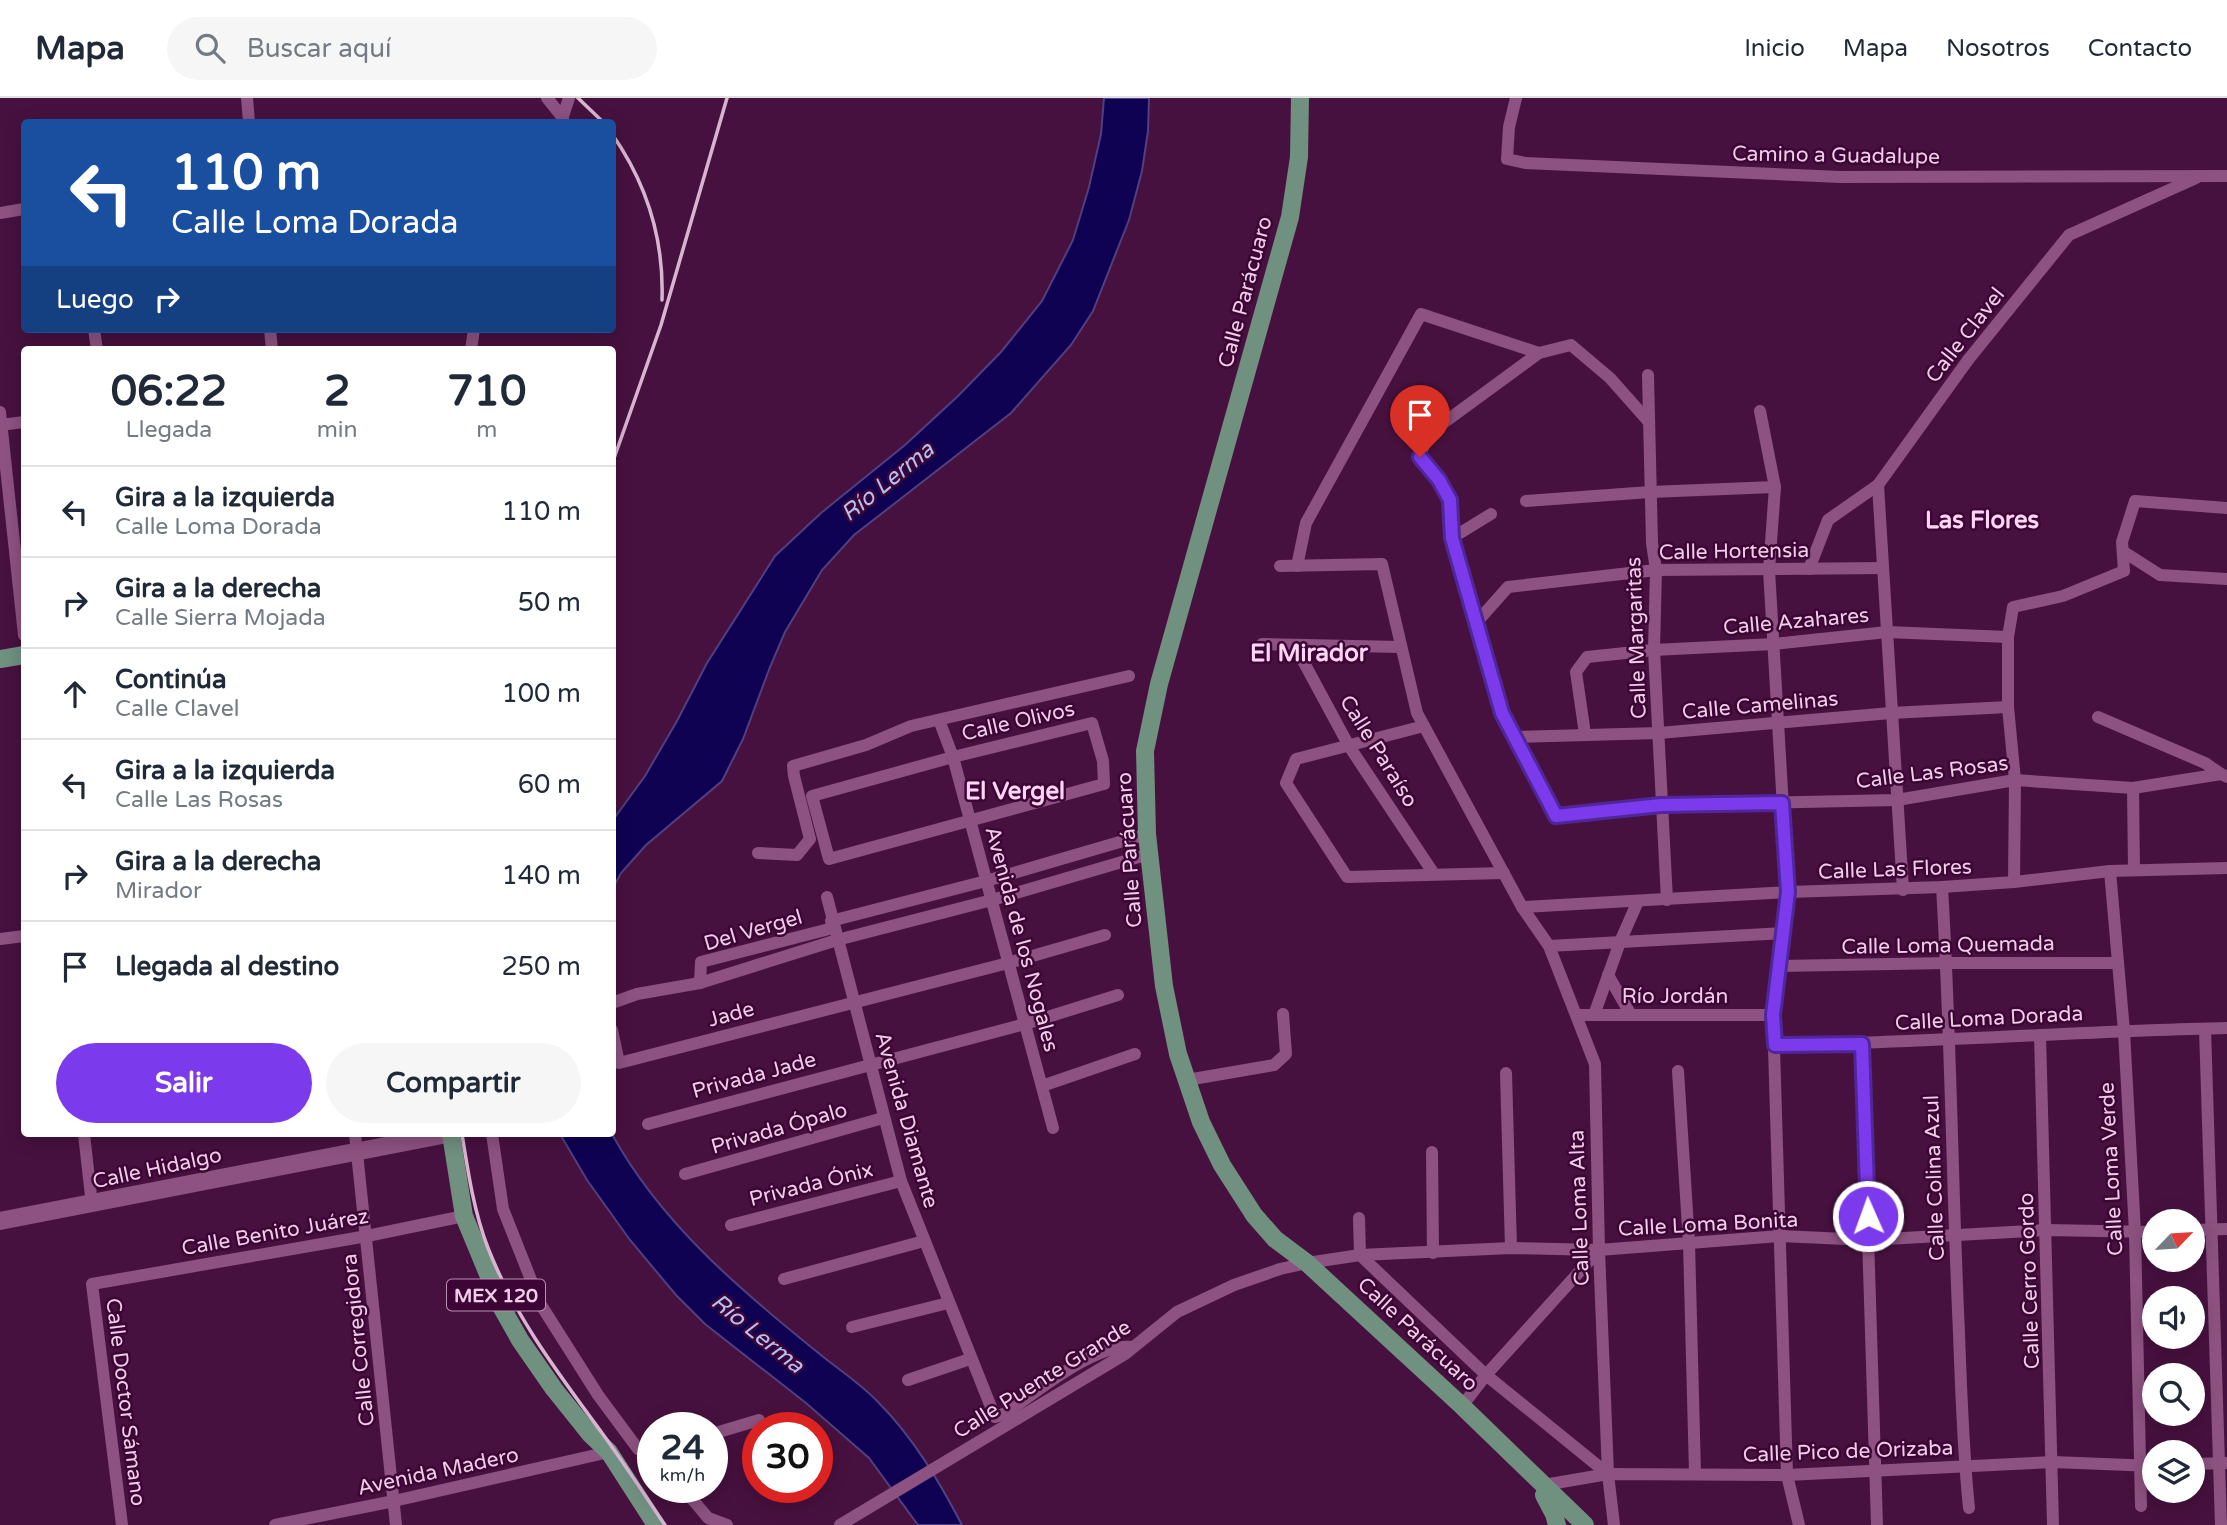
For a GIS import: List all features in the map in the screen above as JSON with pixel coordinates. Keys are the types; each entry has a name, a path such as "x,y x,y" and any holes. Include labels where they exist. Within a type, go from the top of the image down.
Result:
{"main road":[{"name":"Calle Parácuaro","path":"1300,98 1299,157 1290,217 1159,684 1145,751 1147,834 1164,986 1178,1054 1202,1122 1222,1166 1254,1215 1275,1239 1307,1263 1539,1481"},
{"path":"0,659 21,656"},
{"name":"MEX 120","path":"450,1137 464,1216 493,1287 520,1340 656,1525"},
{"name":"MEX 120","path":"604,1454 643,1525"},
{"path":"1539,1481 1585,1525"},
{"path":"1539,1481 1555,1514 1557,1525"},
{"path":"1561,1503 1570,1525"}],"street":[{"path":"247,98 249,119"},
{"path":"547,98 561,119"},
{"path":"562,119 569,98"},
{"name":"Camino a Guadalupe","path":"1516,98 1509,127 1507,159 1525,163 1840,177 2227,176"},
{"name":"Calle Clavel","path":"1809,569 1828,520 1878,485 1968,360 2069,235 2200,176"},
{"path":"0,213 21,210"},
{"path":"1297,566 1306,523 1421,314 1539,353"},
{"path":"1514,737 1502,713 1452,538 1450,500 1439,480 1420,457 1427,435 1539,353 1571,345 1610,378 1649,422"},
{"name":"Calle Margaritas","path":"1648,375 1652,543 1656,570 1654,650 1667,900"},
{"path":"1760,411 1774,487 1769,570 1788,892 1773,1015 1787,1475 1799,1525"},
{"path":"21,422 1,421 21,576"},
{"path":"1878,485 1903,890"},
{"path":"1526,501 1774,487"},
{"path":"2014,882 2015,780 2008,706 2008,637 2013,607 2063,596 2123,571 2122,542 2135,501 2227,508"},
{"path":"1452,538 1491,514"},
{"path":"2124,552 2160,575 2227,579"},
{"path":"1280,566 1382,565 1417,713 1522,907"},
{"name":"Calle Hortensia","path":"1475,623 1508,587 1656,570 1883,568"},
{"name":"Calle Azahares","path":"1585,734 1576,672 1587,657 1654,650 1774,644 1887,632 2008,637"},
{"path":"1262,644 1401,647"},
{"name":"Calle Paraíso","path":"1295,646 1349,746 1434,874"},
{"path":"758,853 797,855 810,839 793,766 866,745 911,726 1129,676"},
{"name":"Calle Camelinas","path":"1514,737 1659,733 2008,706"},
{"path":"2098,717 2205,763 2224,776"},
{"name":"Avenida de los Nogales","path":"939,720 953,757 1053,1128"},
{"name":"Calle Olivos","path":"1092,723 1102,761 1104,784 829,859 812,796 953,757 1092,723"},
{"path":"1424,726 1296,759 1286,783 1347,877 1504,873"},
{"name":"Calle Las Rosas","path":"1514,737 1556,816 1661,805 1897,800 2015,780 2133,788 2224,776"},
{"path":"2133,788 2134,870"},
{"path":"834,930 986,881 1147,834"},
{"path":"834,930 992,900 1149,855"},
{"name":"Calle Las Flores","path":"1522,907 1788,892 1903,890 2014,882 2110,871 2227,868"},
{"name":"Calle Loma Verde","path":"2110,871 2124,1031 2135,1232 2138,1466 2141,1506"},
{"name":"Calle Colina Azul","path":"1942,887 1965,1467 1969,1508"},
{"name":"Avenida Diamante","path":"827,897 901,1181 995,1417 1094,1356 1125,1346 1129,1350"},
{"path":"1594,1015 1638,901"},
{"name":"Calle Loma Alta","path":"1522,907 1549,946 1595,1064 1608,1474 1614,1525"},
{"name":"Del Vergel","path":"700,982 701,962 834,930"},
{"name":"Del Vergel","path":"616,1002 637,994 700,982 834,930"},
{"path":"1549,946 1783,933"},
{"name":"Jade","path":"616,1046 620,1063 1009,963 1105,935"},
{"path":"0,939 21,936"},
{"name":"Calle Loma Quemada","path":"1779,966 1947,962 2118,963"},
{"path":"1608,975 1631,1015"},
{"name":"Privada Jade","path":"648,1124 869,1063 1025,1024 1118,995"},
{"path":"1187,1080 1274,1065 1286,1054 1283,1014"},
{"name":"Río Jordán","path":"1577,1016 1773,1015"},
{"name":"Calle Loma Dorada","path":"1775,1045 1862,1044 1950,1038 2227,1028"},
{"path":"2205,1029 2223,1463 2221,1525"},
{"name":"Calle Cerro Gordo","path":"2040,1035 2053,1525"},
{"path":"1862,1044 1877,1525"},
{"path":"1042,1086 1135,1054"},
{"path":"1678,1071 1689,1243 1695,1473"},
{"path":"1506,1073 1511,1248"},
{"name":"Privada Ópalo","path":"685,1174 883,1118"},
{"path":"84,1137 92,1205"},
{"name":"Calle Hidalgo","path":"0,1222 92,1205 356,1142 414,1137"},
{"path":"492,1137 503,1209 541,1305 598,1395 637,1448"},
{"name":"Calle Corregidora","path":"356,1142 396,1525"},
{"path":"1432,1152 1433,1253"},
{"name":"Privada Ónix","path":"732,1225 901,1181"},
{"name":"Calle Benito Juárez","path":"92,1284 367,1236 464,1216"},
{"path":"1359,1218 1360,1255 1486,1375 1608,1474"},
{"path":"2205,1229 2227,1229"},
{"name":"Calle Loma Bonita","path":"1307,1263 1360,1255 1511,1248 1599,1250 1780,1236 1868,1240 2047,1230 2142,1232"},
{"path":"784,1279 924,1241"},
{"path":"1462,1406 1486,1375 1599,1250"},
{"name":"Calle Puente Grande","path":"840,1525 1129,1350 1177,1312 1234,1285 1307,1263"},
{"name":"Calle Doctor Sámano","path":"92,1284 122,1525"},
{"path":"852,1327 948,1303"},
{"path":"908,1380 970,1359"},
{"name":"Avenida Madero","path":"275,1525 604,1454"},
{"name":"Calle Pico de Orizaba","path":"1539,1481 1608,1474 1787,1475 2053,1462 2142,1466"},
{"path":"2205,1464 2223,1463"},
{"path":"696,1503 708,1518 727,1525"}],"water":[{"name":"Río Lerma","path":"1104,98 1149,98 1148,131 1142,171 1129,220 1093,311 1071,345 1011,413 854,535 822,570 785,632 743,739 722,781 646,845 616,882 616,816 645,776 707,663 775,556 958,396 1001,352 1042,301 1073,240 1101,134"},
{"name":"Río Lerma","path":"562,1137 614,1137 653,1196 703,1252 758,1303 863,1388 891,1416 924,1460 962,1525 918,1525 869,1458 833,1427 833,1412 816,1412 705,1324 676,1295 630,1240 587,1180"}],"railway":[{"path":"578,98 600,119"},
{"path":"616,453 661,325 727,98"},
{"path":"616,140 635,173 651,213 660,256 662,300"},
{"path":"463,1137 479,1220 488,1248 511,1298 554,1366 665,1525"}],"district":[{"name":"Las Flores","path":"1982,520"},
{"name":"El Mirador","path":"1309,653"},
{"name":"El Vergel","path":"1015,791"}],"route":[{"path":"1420,457 1439,480 1450,500 1452,538 1502,713 1556,816 1661,805 1782,803 1788,892 1773,1015 1775,1045 1862,1044 1868,1216"}]}
